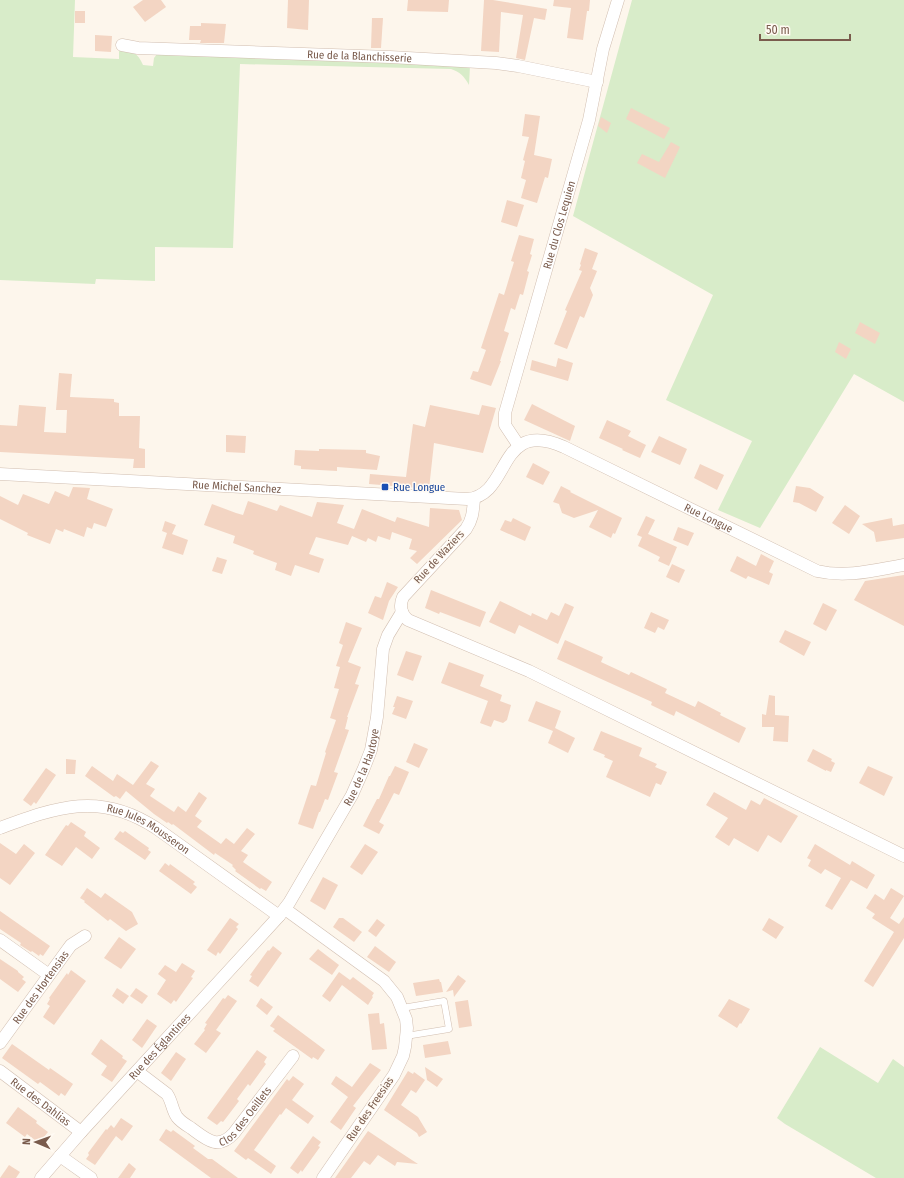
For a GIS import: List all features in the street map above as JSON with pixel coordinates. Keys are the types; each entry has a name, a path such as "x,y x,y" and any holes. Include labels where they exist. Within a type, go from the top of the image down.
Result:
{"street":[{"name":"Rue du Clos Lequien","path":"519,446 505,425 505,413 589,120 603,49 618,0"},
{"name":"Rue de la Blanchisserie","path":"122,45 138,48 390,57 496,63 596,82"},
{"name":"Rue Longue","path":"519,446 538,441 558,445 817,571 831,574 848,574 904,565"},
{"path":"474,499 489,489 510,454 519,446"},
{"name":"Rue Michel Sanchez","path":"0,474 461,500 474,499"},
{"name":"Rue de Waziers","path":"402,612 401,602 406,593 469,524 473,513 474,499"},
{"path":"402,612 408,620 413,623 529,671 904,856"},
{"name":"Rue de la Hautoye","path":"282,913 352,795 364,768 370,750 377,717 383,649 388,635 402,612"},
{"name":"Rue Jules Mousseron","path":"0,828 41,813 69,806 94,806 121,810 156,828 282,913"},
{"name":"Rue des Freesias","path":"282,913 384,980 392,990 406,1019 406,1036 403,1056 394,1075 323,1178"},
{"name":"Rue des Églantines","path":"41,1178 81,1132 138,1072 282,913"},
{"name":"Rue des Hortensias","path":"0,1043 71,945 85,936"},
{"path":"0,940 49,975"},
{"name":"Clos des Oeillets","path":"138,1072 170,1097 174,1111 179,1119 209,1140 221,1142 230,1138 293,1056"},
{"name":"Rue des Dahlias","path":"0,1071 81,1132"},
{"path":"60,1156 91,1178"}],"lane":[{"path":"402,1008 444,1001 449,1029 406,1036"}],"green space":[{"path":"0,0 75,0 73,57 119,59 119,49 128,50 137,55 143,65 153,66 154,58 157,54 470,66 469,85 462,75 451,69 240,64 233,248 155,247 155,281 96,279 95,284 0,280"},
{"path":"632,0 904,0 904,402 854,374 760,528 718,510 752,441 666,400 713,295 573,216"},
{"path":"820,1047 878,1083 893,1059 904,1067 904,1178 876,1178 777,1118"}],"building":[{"path":"143,0 161,0 166,7 145,22 133,7"},
{"path":"288,0 309,0 308,30 287,28"},
{"path":"408,0 449,0 448,12 407,11"},
{"path":"484,0 493,0 547,9 545,20 534,18 525,60 516,58 523,15 501,12 499,52 481,51"},
{"path":"554,0 590,0 583,40 567,38 571,8 553,6"},
{"path":"75,11 85,11 85,23 75,23"},
{"path":"372,18 383,18 381,48 371,48"},
{"path":"201,23 226,24 224,43 200,43 201,40 189,40 190,26 201,26"},
{"path":"95,35 112,36 111,52 95,51"},
{"path":"631,108 670,128 664,139 626,119"},
{"path":"525,114 540,116 534,155 552,159 548,178 545,177 537,203 521,198 526,180 521,178 525,161 523,160 529,137 522,136"},
{"path":"601,117 611,123 607,133 598,126"},
{"path":"671,142 680,147 665,178 637,163 642,154 659,162"},
{"path":"507,200 524,205 517,227 501,222"},
{"path":"519,235 534,239 530,254 532,255 527,271 529,272 523,295 520,294 515,310 511,308 504,331 509,333 501,361 491,386 470,379 473,371 478,372 486,350 481,348 499,293 504,295 514,262 511,261"},
{"path":"585,248 598,253 592,269 597,271 590,288 593,295 584,318 580,316 567,349 554,344 567,311 565,310 582,271 579,270"},
{"path":"860,322 880,333 875,344 855,333"},
{"path":"839,342 851,349 846,359 835,352"},
{"path":"558,358 573,363 568,381 530,370 532,360 556,367"},
{"path":"59,373 72,374 70,397 114,399 114,402 119,403 119,416 140,416 139,448 145,449 145,468 133,468 134,459 0,452 0,425 17,426 19,405 46,407 44,432 66,433 67,410 56,410"},
{"path":"532,404 575,426 570,441 524,420"},
{"path":"430,405 479,415 482,405 496,408 483,453 434,443 429,489 369,484 370,474 406,477 413,424 425,427"},
{"path":"607,420 631,431 628,436 646,445 640,458 599,438"},
{"path":"226,435 246,436 245,453 226,452"},
{"path":"659,436 687,449 680,465 651,452"},
{"path":"319,449 366,450 366,453 380,456 377,470 337,467 337,471 301,469 301,466 294,465 295,450 319,451"},
{"path":"533,463 550,472 543,485 526,477"},
{"path":"700,464 724,475 717,490 694,478"},
{"path":"561,486 622,518 615,534 613,533 611,538 589,527 598,510 574,518 562,513 559,504 553,502"},
{"path":"796,486 810,488 824,497 816,512 799,503 793,502"},
{"path":"73,487 90,488 87,499 113,509 106,527 94,523 92,529 87,527 84,537 64,529 63,532 56,529 50,544 27,535 28,533 0,519 0,496 18,505 23,494 49,504 55,491 69,497"},
{"path":"248,501 277,511 280,505 312,517 317,502 344,505 337,523 354,529 362,509 395,522 397,517 429,527 430,508 459,510 462,520 417,564 410,558 417,551 409,549 412,539 392,532 390,540 378,536 376,542 368,538 366,542 352,536 348,545 316,537 309,554 324,559 319,573 295,565 291,576 275,570 277,563 253,554 254,551 233,543 235,536 204,525 212,504 243,515"},
{"path":"845,505 860,516 849,534 832,523"},
{"path":"646,516 655,520 648,534 677,547 669,566 658,561 660,557 638,546 642,537 637,535"},
{"path":"513,518 531,527 525,541 500,530 505,520 511,522"},
{"path":"892,518 893,526 904,524 904,538 876,542 874,532 862,524"},
{"path":"165,521 176,525 172,534 188,540 183,555 162,548 167,533 162,531"},
{"path":"678,527 694,533 688,546 673,540"},
{"path":"761,554 774,561 769,572 773,574 769,585 748,576 746,579 730,571 737,556 756,566"},
{"path":"217,557 227,560 222,574 212,571"},
{"path":"672,564 685,570 679,583 666,577"},
{"path":"904,575 904,626 854,600 865,581"},
{"path":"387,582 398,587 389,601 383,620 368,613 375,596 381,598"},
{"path":"431,590 486,612 480,627 425,608"},
{"path":"500,601 531,616 532,613 547,620 551,612 559,616 565,603 574,607 558,644 519,625 515,634 489,622"},
{"path":"823,603 837,610 826,631 813,624"},
{"path":"651,612 669,620 664,630 658,627 655,633 644,628"},
{"path":"346,622 362,628 348,662 361,667 355,684 359,685 347,717 345,729 349,730 334,772 338,773 328,800 325,799 313,829 298,824 311,785 316,786 326,753 325,752 336,720 330,718 339,689 334,688 340,667 336,666 343,645 339,643"},
{"path":"785,630 811,642 804,656 779,642"},
{"path":"565,640 603,657 601,662 629,675 631,672 667,689 665,693 695,707 698,701 721,713 720,715 746,728 739,743 676,711 674,716 651,705 652,702 557,659"},
{"path":"406,651 422,656 413,681 397,675"},
{"path":"449,662 484,675 480,686 502,695 500,701 511,705 507,720 503,723 494,720 491,727 480,723 488,701 441,683"},
{"path":"769,695 775,696 775,715 789,716 788,742 773,741 774,727 762,727 762,714 766,715"},
{"path":"397,696 413,701 406,719 392,714"},
{"path":"536,701 561,711 555,728 575,738 568,753 548,743 553,731 528,721"},
{"path":"601,731 642,748 639,756 657,764 655,767 667,772 661,785 656,783 650,797 606,777 613,761 604,757 605,755 593,750"},
{"path":"414,743 428,749 419,768 406,762"},
{"path":"813,749 832,759 831,761 835,763 831,772 807,761"},
{"path":"66,759 76,760 75,774 66,774"},
{"path":"151,761 159,766 146,784 155,789 150,796 174,812 178,806 186,812 199,792 207,798 195,816 202,821 197,827 221,844 226,838 234,844 247,828 255,834 241,851 248,855 243,862 272,882 266,891 261,888 260,889 235,871 236,870 232,866 233,865 215,853 214,855 173,824 167,823 154,814 126,791 120,799 116,796 114,797 85,776 92,766 113,781 117,774 133,785"},
{"path":"395,766 409,772 399,795 394,793 379,822 384,825 379,834 363,826 377,799 379,799"},
{"path":"868,766 893,777 884,796 859,783"},
{"path":"46,768 56,775 36,804 34,802 31,806 23,800"},
{"path":"714,792 746,810 751,800 760,805 764,798 798,816 781,843 768,835 758,852 734,838 729,846 715,837 728,818 706,805"},
{"path":"71,822 86,832 84,836 100,848 92,859 76,847 62,866 45,855 66,825 68,826"},
{"path":"120,831 123,833 125,831 149,848 148,850 151,852 145,860 114,839"},
{"path":"0,843 16,854 24,844 35,853 10,885 0,878"},
{"path":"365,844 378,852 362,875 350,867"},
{"path":"815,844 850,865 852,861 875,875 867,889 851,880 832,910 825,906 841,878 825,869 821,874 808,866 811,860 807,858"},
{"path":"165,863 169,866 170,864 195,882 193,884 197,887 191,894 159,871"},
{"path":"323,877 338,885 325,910 310,901"},
{"path":"87,888 101,898 105,893 132,912 138,924 126,931 110,919 108,921 80,898"},
{"path":"891,888 904,896 890,918 899,924 904,917 904,938 873,987 864,981 894,932 872,918 875,914 866,908 875,894 884,900"},
{"path":"0,911 50,946 43,956 40,954 39,956 32,951 31,952 20,945 21,943 0,929"},
{"path":"230,918 239,924 236,927 238,929 220,954 218,952 216,956 207,950"},
{"path":"339,918 343,918 362,932 354,942 333,927"},
{"path":"769,918 784,927 776,939 762,930"},
{"path":"377,919 385,925 376,937 368,931"},
{"path":"119,937 136,949 121,969 104,958"},
{"path":"273,946 282,953 258,987 249,981 252,976 250,975 268,950 269,951"},
{"path":"375,946 396,962 389,972 367,957"},
{"path":"318,949 339,965 332,975 309,959"},
{"path":"0,959 24,977 22,979 26,982 18,992 0,979"},
{"path":"182,963 195,971 191,977 193,978 176,1002 174,1000 171,1004 157,994 166,980 158,974 165,965 176,972"},
{"path":"71,970 86,981 54,1025 43,1017 50,1006 47,1004 50,999 49,998 67,973 68,975"},
{"path":"339,972 350,980 353,977 374,993 368,1005 342,985 330,1002 322,996"},
{"path":"458,975 466,981 454,997 453,990 446,992"},
{"path":"439,979 443,992 416,996 413,983"},
{"path":"117,988 129,996 123,1004 112,996"},
{"path":"136,988 148,996 142,1004 130,996"},
{"path":"228,995 237,1001 216,1030 221,1033 206,1053 194,1044 205,1030 204,1029 207,1024 205,1023 223,998 225,999"},
{"path":"261,998 273,1007 267,1015 256,1006"},
{"path":"729,999 750,1009 737,1028 718,1016"},
{"path":"468,1000 472,1026 459,1028 455,1002"},
{"path":"379,1013 380,1024 384,1023 387,1049 372,1050 368,1014"},
{"path":"278,1015 325,1050 318,1060 313,1057 312,1059 273,1031 275,1029 270,1026"},
{"path":"147,1019 157,1026 142,1048 132,1040"},
{"path":"101,1039 123,1056 122,1058 127,1061 112,1082 101,1075 107,1066 91,1054"},
{"path":"448,1041 451,1054 425,1058 423,1045"},
{"path":"12,1044 49,1070 50,1068 73,1084 65,1096 61,1093 59,1096 40,1082 38,1084 2,1058"},
{"path":"257,1050 267,1057 264,1062 266,1064 250,1086 248,1084 237,1099 239,1101 223,1122 221,1121 217,1125 207,1118"},
{"path":"176,1052 186,1059 171,1081 161,1073"},
{"path":"370,1063 381,1070 353,1106 356,1108 341,1130 330,1122 348,1097 331,1084 336,1076 352,1087"},
{"path":"425,1067 443,1079 437,1087 427,1080"},
{"path":"408,1071 413,1074 414,1072 425,1080 416,1093 411,1090 401,1105 418,1117 427,1132 419,1137 417,1133 384,1110"},
{"path":"293,1076 304,1084 292,1100 314,1116 308,1124 286,1108 281,1115 280,1114 254,1150 276,1166 271,1174 248,1158 246,1160 234,1151 287,1079 289,1081"},
{"path":"18,1107 37,1121 36,1123 48,1132 39,1143 27,1134 25,1137 6,1123"},
{"path":"121,1118 133,1126 122,1141 116,1136 95,1165 86,1159 89,1155 88,1153 106,1129 107,1130 111,1125 114,1128"},
{"path":"166,1129 171,1132 173,1130 195,1146 193,1148 208,1159 212,1159 238,1178 211,1178 159,1140"},
{"path":"368,1131 418,1164 397,1162 395,1166 378,1155 370,1165 364,1161 351,1178 335,1178"},
{"path":"313,1136 321,1142 318,1146 320,1147 302,1172 301,1170 298,1174 290,1168"},
{"path":"129,1163 136,1169 130,1178 118,1178"},
{"path":"9,1165 20,1172 16,1178 0,1178"}],"place":[{"name":"Rue Longue","path":"385,487"}]}
